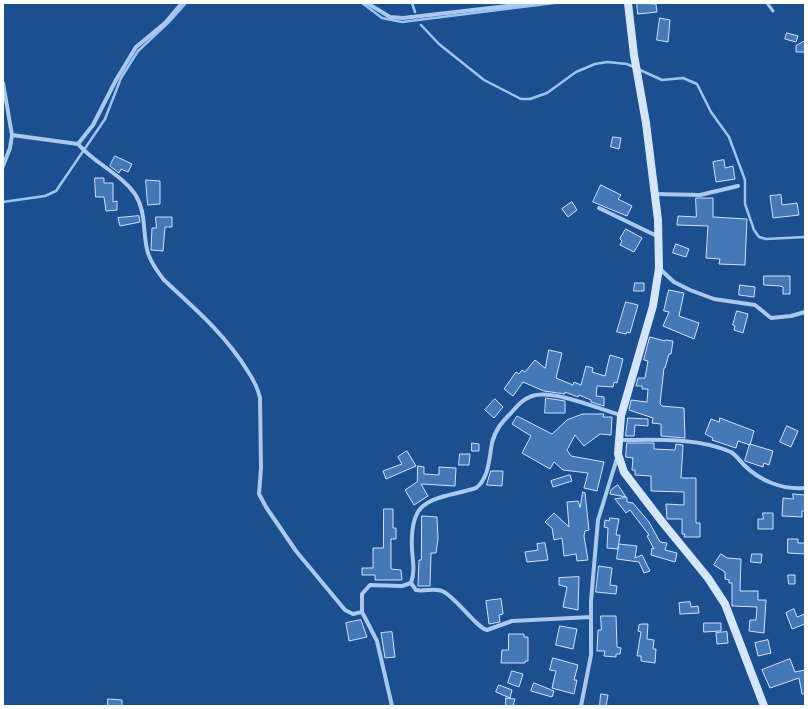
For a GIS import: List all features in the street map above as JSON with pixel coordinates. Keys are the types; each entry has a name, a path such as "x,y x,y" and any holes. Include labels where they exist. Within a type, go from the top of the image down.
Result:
{"main road":[{"path":"628,3 655,194 659,237 659,268 653,306 621,416 618,454 624,472 720,594 764,706"}],"street":[{"path":"78,144 93,125 116,80 136,47 165,23 182,3"},
{"path":"367,3 390,17 403,18 534,3"},
{"path":"3,83 12,134 10,148 3,166"},
{"path":"12,134 78,144 86,153 128,186 135,194 144,215 148,252 157,271 164,280 221,334 238,355 254,382 260,398 261,468 259,487 262,500 296,551 345,610 353,614 362,612"},
{"path":"655,194 700,195 738,186"},
{"path":"599,208 659,237"},
{"path":"659,268 674,282 690,290 714,299 755,305 771,318 790,316 805,312"},
{"path":"411,583 414,572 412,532 415,516 432,500 476,488 482,483 494,434 501,423 526,399 537,395 554,395 621,416"},
{"path":"618,440 675,441 703,444 731,452 754,474 766,481 779,486 805,488"},
{"path":"581,706 591,655 591,617 598,520 618,454"},
{"path":"392,706 377,641 362,612 362,594 368,586 373,584 402,586 411,583"},
{"path":"411,583 416,590 438,590 444,592 471,615 483,629 487,630 512,621 591,617"}],"lane":[{"path":"767,3 773,11"}],"building":[{"path":"637,3 656,4 657,12 638,14"},
{"path":"660,18 670,20 668,42 657,40"},
{"path":"787,33 798,36 796,42 785,39"},
{"path":"805,41 805,52 796,52 796,46"},
{"path":"613,137 621,138 619,149 611,147"},
{"path":"115,156 132,164 128,172 121,169 119,173 110,166"},
{"path":"724,160 725,168 733,166 735,179 716,182 713,162"},
{"path":"95,178 104,178 104,183 113,183 113,202 117,201 117,210 106,211 104,197 96,197"},
{"path":"146,180 160,181 160,204 148,205"},
{"path":"601,185 621,195 618,199 632,206 627,216 593,202"},
{"path":"781,195 782,205 797,203 799,215 773,218 770,196"},
{"path":"696,198 713,198 713,217 747,219 745,265 719,264 720,259 706,258 708,226 677,225 678,216 696,217"},
{"path":"572,202 577,210 568,217 562,209"},
{"path":"139,216 140,222 120,226 118,218"},
{"path":"156,217 172,217 172,227 165,227 163,251 151,250 152,228 156,228"},
{"path":"626,229 642,238 634,252 620,245 622,241 620,239"},
{"path":"676,244 689,249 686,257 673,253"},
{"path":"764,276 790,276 790,294 783,294 783,287 764,285"},
{"path":"635,283 644,283 644,291 634,291"},
{"path":"740,285 755,287 754,297 739,295"},
{"path":"669,290 684,293 679,316 699,323 694,339 663,326 669,312 664,311"},
{"path":"626,302 638,305 630,333 627,332 626,334 617,332"},
{"path":"737,311 748,314 743,333 734,330 735,326 733,325"},
{"path":"650,337 665,341 673,341 671,354 669,354 664,368 660,404 662,406 684,408 685,438 661,436 661,424 652,423 653,418 629,410 631,400 647,402 648,389 642,389 642,386 636,386 638,378 645,378 648,361 644,360"},
{"path":"549,350 562,353 556,378 573,385 574,382 581,385 586,366 593,368 592,372 605,376 610,355 623,359 617,383 614,382 613,387 597,386 596,396 604,397 604,406 591,402 591,400 579,395 578,397 565,392 565,394 544,391 523,382 513,396 504,389 516,372 519,374 522,370 525,372 535,360 545,368"},
{"path":"546,398 565,401 565,413 545,413"},
{"path":"495,399 503,407 494,418 485,410"},
{"path":"583,414 604,414 603,417 612,417 611,435 600,434 584,446 575,435 567,450 571,456 604,462 597,491 584,488 588,473 563,470 554,462 550,469 522,453 531,436 512,424 517,416 552,434 567,420"},
{"path":"628,418 648,419 648,426 635,425 634,436 626,436"},
{"path":"720,418 754,431 750,445 738,441 736,448 712,440 713,438 705,434 711,419 719,422"},
{"path":"787,426 798,431 791,447 780,442"},
{"path":"472,443 479,444 479,451 472,451"},
{"path":"627,443 654,443 654,449 675,450 676,444 683,445 681,478 696,478 696,523 700,523 700,537 684,537 685,534 682,534 682,519 667,519 666,504 684,505 684,492 651,491 651,476 635,475 635,470 632,470 633,458 626,457"},
{"path":"750,444 773,451 769,465 764,463 763,467 745,461"},
{"path":"407,451 416,466 386,479 383,471 402,464 398,457"},
{"path":"460,454 470,454 469,465 459,465"},
{"path":"418,466 424,467 424,474 439,475 439,467 456,468 455,486 421,484 428,496 414,505 405,490 417,482"},
{"path":"491,471 503,471 502,486 487,485"},
{"path":"570,475 572,481 553,487 551,481"},
{"path":"618,485 626,497 610,494 611,490"},
{"path":"583,492 585,493 589,530 585,531 584,536 588,560 577,561 576,554 564,556 562,538 554,540 552,528 545,522 554,513 569,527 567,502 578,501 580,507"},
{"path":"793,494 805,495 805,511 802,511 802,517 782,516 783,498 793,499"},
{"path":"627,498 627,502 633,503 649,522 660,542 667,543 665,550 677,553 675,562 651,555 652,548 654,549 647,536 649,535 630,510 626,513 615,499"},
{"path":"384,509 393,509 393,528 396,528 396,539 391,539 391,569 401,570 402,580 375,580 375,575 362,575 362,568 373,568 373,548 383,548"},
{"path":"763,513 773,513 773,529 758,529 758,519 763,519"},
{"path":"422,516 437,517 438,539 436,553 431,553 430,586 418,586 419,560 421,560"},
{"path":"610,518 619,519 616,535 620,535 618,549 607,548 608,528 604,527 605,520 609,521"},
{"path":"788,539 798,539 798,543 805,543 805,554 788,553"},
{"path":"545,543 548,560 527,562 525,552 538,550 537,544"},
{"path":"619,544 637,546 635,558 642,555 650,571 644,573 639,562 617,559"},
{"path":"721,554 727,558 741,559 740,591 758,591 758,600 766,600 764,633 749,631 750,620 756,620 757,607 732,606 732,583 729,583 729,580 725,579 725,572 714,565"},
{"path":"752,554 762,554 761,563 751,562"},
{"path":"599,566 612,568 610,585 617,586 616,594 596,592"},
{"path":"788,575 795,575 795,584 789,584"},
{"path":"579,577 578,610 563,607 567,587 559,585 559,578"},
{"path":"501,599 503,614 499,615 500,622 489,624 486,601"},
{"path":"690,602 691,607 698,606 699,613 680,614 679,603"},
{"path":"794,609 797,617 805,614 805,624 792,629 786,613"},
{"path":"601,616 616,616 617,647 621,648 620,654 616,654 616,657 604,656 605,651 597,651 598,630 601,630"},
{"path":"361,620 367,637 349,641 346,623"},
{"path":"704,623 721,623 721,631 704,632"},
{"path":"648,624 647,639 654,640 653,649 656,649 655,663 641,661 641,656 637,656 641,632 638,631 639,625"},
{"path":"560,626 577,629 573,649 556,645"},
{"path":"392,632 395,657 385,658 381,633"},
{"path":"727,632 728,643 717,644 716,633"},
{"path":"509,634 524,634 524,637 528,637 528,661 525,661 525,663 501,663 502,650 508,650"},
{"path":"768,640 771,653 758,656 755,643"},
{"path":"553,658 578,665 574,680 577,680 574,694 552,688 556,671 550,670"},
{"path":"790,659 795,672 805,670 805,694 802,694 799,678 770,688 762,670"},
{"path":"512,671 523,674 519,687 508,683"},
{"path":"534,683 554,691 552,697 531,691"},
{"path":"499,685 512,690 510,698 496,692"},
{"path":"601,694 608,695 606,706 600,706"},
{"path":"506,698 515,699 513,706 506,706"},
{"path":"108,699 122,700 122,706 108,706"}],"waterway":[{"path":"3,202 45,196 56,191 105,119 121,78 138,51 170,21 186,3"},
{"path":"362,3 382,18 402,22 554,3"},
{"path":"412,3 415,12"},
{"path":"421,25 439,44 484,80 521,99 530,99 547,93 576,72 595,64 607,62 627,64 662,80 683,78 697,84 711,112 729,137 745,180 745,204 754,230 759,237 766,239 805,237"}]}
